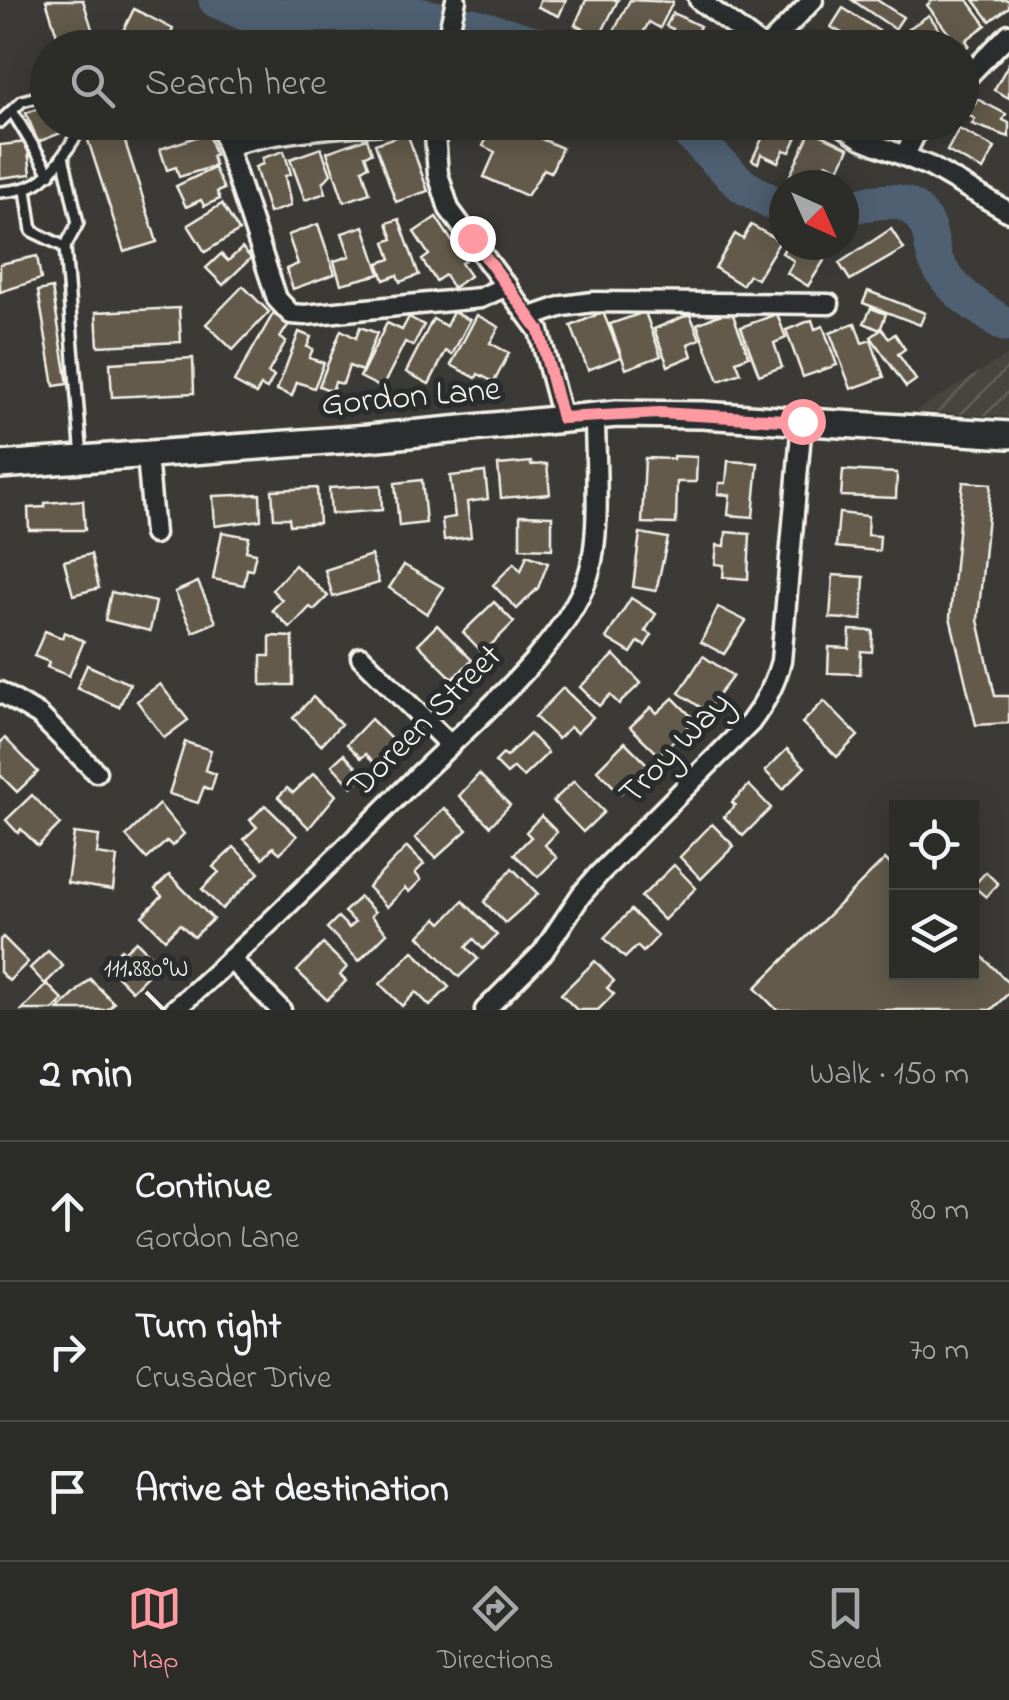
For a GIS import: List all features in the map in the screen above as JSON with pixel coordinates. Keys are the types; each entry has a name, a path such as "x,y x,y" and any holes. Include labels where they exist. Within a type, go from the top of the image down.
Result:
{"street":[{"path":"449,30 456,0"},
{"path":"699,0 740,30"},
{"path":"783,30 813,0"},
{"path":"979,65 1009,34"},
{"path":"225,140 276,299 291,314 480,298 506,286"},
{"path":"227,146 252,140"},
{"path":"435,140 438,174 450,209 531,317 546,352 562,418"},
{"path":"862,140 931,166 1009,212"},
{"path":"905,155 912,140"},
{"path":"531,317 563,306 593,302 829,304"},
{"name":"Gordon Lane","path":"0,465 660,413 1009,435"},
{"name":"Doreen Street","path":"174,1010 231,960 450,745 548,646 573,611 589,572 595,518 595,416"},
{"name":"Troy Way","path":"485,1010 543,952 581,894 600,873 750,723 776,682 802,421"},
{"path":"147,455 154,534"},
{"path":"361,656 450,745"},
{"path":"0,692 39,715 96,772"},
{"path":"231,960 281,1010"}],"lane":[{"path":"0,122 22,101 30,99"},
{"path":"12,111 50,174"},
{"path":"0,192 26,190 50,174 73,140"},
{"path":"62,156 78,222 65,247 82,459"},
{"path":"26,190 32,232 65,247"}],"shaded area":[{"path":"1009,354 1009,417 915,411"}],"building":[{"path":"46,0 83,0 92,30 55,30"},
{"path":"540,0 566,0 559,16 538,7"},
{"path":"586,0 618,0 603,30 575,25"},
{"path":"630,0 673,2 660,28 649,22 645,30 615,30"},
{"path":"852,0 877,0 903,17 895,29"},
{"path":"933,0 968,0 986,25 979,30 946,30 927,5"},
{"path":"974,0 1009,0 1009,7 990,21"},
{"path":"843,8 877,30 836,30 831,27"},
{"path":"134,9 173,29 173,30 124,30"},
{"path":"673,13 700,26 698,30 673,30 666,26"},
{"path":"929,15 939,30 909,30"},
{"path":"1009,63 1009,98 994,90"},
{"path":"979,100 1006,114 1003,120 1009,123 1009,137 979,126"},
{"path":"88,140 124,140 157,242 124,252"},
{"path":"187,140 210,140 215,166 179,177 176,167 167,170 160,149"},
{"path":"368,140 372,153 365,155 369,166 362,169 370,193 344,202 327,152"},
{"path":"410,140 428,191 396,202 375,144"},
{"path":"486,140 544,140 562,148 551,172 544,169 527,196 484,177 495,152 483,146"},
{"path":"761,140 796,140 790,152 784,150 778,162 761,154 758,163 752,160"},
{"path":"806,140 832,140 849,148 839,169 826,163 822,170 793,170"},
{"path":"953,140 979,140 995,148 983,170 947,151"},
{"path":"27,142 31,174 0,178 0,145"},
{"path":"321,148 331,174 323,183 326,193 305,200 290,159"},
{"path":"284,151 291,174 285,176 291,206 269,213 255,167 263,164 262,158"},
{"path":"214,168 224,189 217,192 220,199 204,206 201,200 186,207 176,186"},
{"path":"222,204 239,231 205,252 188,225"},
{"path":"436,217 465,261 461,263 470,276 453,288 445,275 436,281 422,260 429,255 414,232"},
{"path":"399,219 419,275 400,282 397,275 384,280 378,263 391,259 385,242 393,239 387,223"},
{"path":"318,224 335,274 293,289 286,269 298,264 288,235"},
{"path":"751,225 769,235 769,259 757,279 749,275 742,285 715,268 735,234 743,239"},
{"path":"364,226 380,274 341,284 334,261 350,256 342,233"},
{"path":"891,229 904,249 850,280 839,263 859,260 859,250"},
{"path":"242,248 251,258 223,285 206,268 221,254 228,261"},
{"path":"37,256 41,279 0,292 0,264"},
{"path":"824,260 808,286 787,273 794,261"},
{"path":"243,286 269,312 233,350 206,324"},
{"path":"52,288 68,384 54,386 38,291"},
{"path":"868,291 925,313 920,325 863,303"},
{"path":"179,308 181,342 98,346 96,312"},
{"path":"871,308 886,314 880,330 864,323"},
{"path":"731,310 749,356 736,361 741,373 719,381 697,324"},
{"path":"453,312 470,320 452,355 446,351 429,384 406,372 433,319 446,326"},
{"path":"603,312 621,357 588,370 571,326"},
{"path":"645,312 661,356 626,369 610,324"},
{"path":"273,314 289,324 280,338 286,341 268,373 274,376 267,389 261,386 256,394 234,382"},
{"path":"690,314 700,339 688,344 692,356 668,366 654,329"},
{"path":"777,314 786,338 774,343 782,367 759,375 741,327"},
{"path":"477,315 499,327 490,343 509,353 494,382 451,365"},
{"path":"409,317 424,325 413,346 405,342 382,388 360,377 387,323 402,330"},
{"path":"812,320 815,329 823,326 837,365 803,377 786,330"},
{"path":"855,323 862,343 871,340 884,377 851,389 830,333"},
{"path":"360,327 377,333 362,371 349,366 343,384 335,382 332,391 319,386 341,330 356,338"},
{"path":"882,329 889,338 895,334 905,349 898,354 916,380 906,387 871,337"},
{"path":"299,332 311,337 307,347 313,349 309,358 324,363 314,388 297,382 292,396 277,390"},
{"path":"193,358 194,393 112,397 110,363"},
{"path":"697,457 696,482 677,482 676,524 642,523 645,458"},
{"path":"728,461 758,463 753,517 728,515 730,495 718,494 719,483 726,483"},
{"path":"547,464 550,494 501,498 498,465"},
{"path":"843,470 897,473 896,498 841,496"},
{"path":"485,472 488,499 467,502 471,537 444,540 442,519 455,517 450,476"},
{"path":"422,480 426,523 399,526 395,483"},
{"path":"963,482 991,484 978,620 995,696 1009,696 1009,723 976,725 950,617"},
{"path":"381,485 382,510 331,514 329,488"},
{"path":"317,488 319,523 290,525 289,518 274,518 272,490"},
{"path":"260,494 261,520 215,526 213,496"},
{"path":"83,500 85,530 29,530 28,508"},
{"path":"839,513 868,516 867,535 880,536 879,551 836,547"},
{"path":"520,515 552,516 552,549 520,548"},
{"path":"222,532 249,537 246,551 256,553 244,585 213,579"},
{"path":"726,532 750,534 748,579 723,577 724,565 715,564 717,545 725,546"},
{"path":"640,533 668,538 656,591 633,587"},
{"path":"91,554 99,588 73,595 64,561"},
{"path":"371,555 379,583 333,597 325,570"},
{"path":"527,555 548,563 538,588 517,609 493,585 514,563 521,571"},
{"path":"295,565 328,596 314,610 310,607 290,628 272,610 282,600 272,590"},
{"path":"404,565 444,588 427,614 389,588"},
{"path":"833,575 864,577 862,620 830,618"},
{"path":"198,582 216,622 193,632 175,592"},
{"path":"111,592 156,602 150,631 105,620"},
{"path":"631,598 656,614 645,631 652,635 645,646 638,642 631,653 606,638"},
{"path":"494,602 514,622 483,653 463,632"},
{"path":"718,607 746,621 724,654 701,642"},
{"path":"437,625 472,660 453,679 418,644"},
{"path":"850,630 873,631 872,652 861,651 860,674 828,673 829,647 849,648"},
{"path":"45,631 62,638 64,632 84,641 69,676 47,667 49,662 34,656"},
{"path":"270,636 293,637 293,685 261,685 261,656 270,656"},
{"path":"614,655 641,683 619,704 610,695 599,706 580,687"},
{"path":"703,656 733,676 706,711 679,693"},
{"path":"87,665 130,684 119,707 77,688"},
{"path":"160,684 188,720 164,738 137,701"},
{"path":"563,688 593,717 577,733 570,727 558,739 535,717"},
{"path":"313,697 341,724 321,745 293,718"},
{"path":"673,698 695,720 659,755 630,727 651,707 657,713"},
{"path":"824,701 858,736 837,757 802,723"},
{"path":"371,719 395,743 375,763 366,754 361,758 347,744"},
{"path":"530,734 548,753 523,777 514,768 507,774 495,762"},
{"path":"5,738 38,772 17,792 0,775 0,743"},
{"path":"185,742 211,750 205,770 216,774 211,790 204,787 198,803 169,794"},
{"path":"625,742 650,767 620,793 597,770"},
{"path":"787,749 805,767 783,789 765,771"},
{"path":"344,754 364,775 352,787 332,765"},
{"path":"314,773 336,795 309,828 278,797 287,788 293,793"},
{"path":"479,774 510,805 490,826 459,796"},
{"path":"574,781 604,812 583,832 553,801"},
{"path":"749,785 771,808 743,836 724,817"},
{"path":"32,795 60,824 38,846 6,820"},
{"path":"159,804 184,834 172,846 167,841 147,859 126,836"},
{"path":"265,805 297,836 280,853 273,847 263,858 244,839 257,827 250,820"},
{"path":"444,808 467,830 436,858 415,838"},
{"path":"541,816 557,832 545,845 557,858 538,877 514,854 531,837 526,832"},
{"path":"712,824 734,846 701,879 680,857"},
{"path":"74,833 99,836 97,854 117,857 113,890 67,883"},
{"path":"234,847 259,873 222,909 202,889 219,872 213,867"},
{"path":"407,847 424,864 415,873 421,880 409,892 405,888 387,907 368,887"},
{"path":"885,859 889,863 889,980 979,980 979,953 1009,984 1009,993 991,1010 777,1010 755,988"},
{"path":"674,865 696,888 664,920 641,897"},
{"path":"512,868 538,894 505,923 484,902"},
{"path":"986,872 998,884 986,897 979,891 979,880"},
{"path":"169,875 213,919 194,937 180,924 165,939 142,916 162,896 155,889"},
{"path":"360,897 387,933 359,961 327,928 338,917 349,928 355,922 344,912"},
{"path":"463,901 497,935 483,949 474,939 466,947 478,959 459,977 419,936 437,918 442,923"},
{"path":"631,910 658,936 643,952 637,946 625,958 604,938"},
{"path":"3,937 28,962 9,981 0,972"},
{"path":"136,941 155,960 143,973 147,976 132,991 105,964"},
{"path":"323,944 347,967 340,975 346,981 327,1000 297,971"},
{"path":"48,951 63,966 45,984 30,968"},
{"path":"413,951 449,987 430,1006 416,992 402,1006 380,984"},
{"path":"595,961 614,981 607,988 614,994 598,1010 577,1010 561,994"},
{"path":"90,979 114,1003 107,1010 58,1010"},
{"path":"47,984 63,1000 53,1010 22,1010"}],"waterway":[{"path":"216,0 251,16 407,13 490,30"},
{"path":"696,140 743,186 769,201"},
{"path":"859,205 890,201 910,206 919,213 936,261 949,281 975,305 1009,324"}],"route":[{"path":"472,238 539,330 562,418 660,413 802,421"}]}
